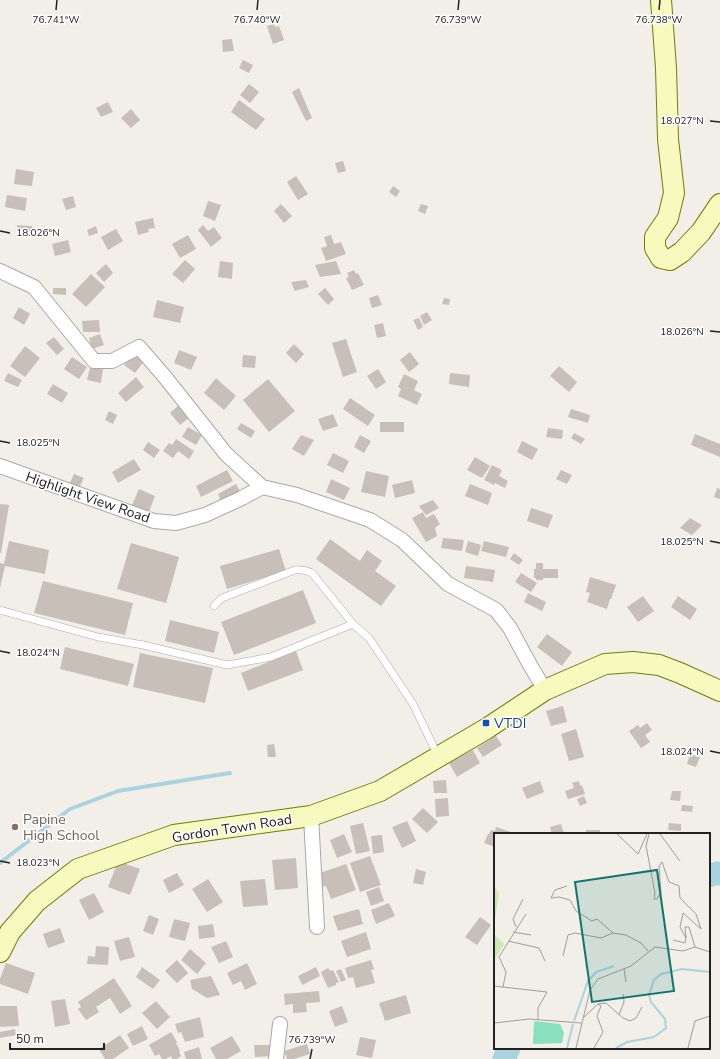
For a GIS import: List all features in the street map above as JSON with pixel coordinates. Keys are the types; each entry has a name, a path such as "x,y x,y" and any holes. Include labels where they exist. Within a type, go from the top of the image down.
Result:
{"main road":[{"path":"661,0 666,68 668,139 674,194 668,218 655,237 654,248 661,258 670,260 682,252 701,232 720,204"},
{"name":"Gordon Town Road","path":"0,952 10,932 37,901 78,869 174,835 311,816 380,791 486,729 544,690 605,664 632,662 659,665 720,691"}],"street":[{"path":"0,271 34,287 94,361 112,361 139,347 165,377 226,454 262,487 297,495 370,520 402,540 448,584 496,610 510,628 544,690"},
{"name":"Highlight View Road","path":"0,466 154,521 176,523 205,515 262,487"},
{"path":"311,816 317,927"},
{"path":"276,1059 280,1024"}],"lane":[{"path":"214,606 222,598 295,570 306,570 312,573 353,624 369,638 413,704 439,757"},
{"path":"0,610 98,637 143,645 227,664 271,657 353,624"}],"building":[{"path":"274,24 275,27 279,26 284,40 273,44 267,26"},
{"path":"232,39 234,51 223,52 222,40"},
{"path":"243,60 253,65 249,73 239,68"},
{"path":"249,84 259,92 250,103 240,95"},
{"path":"299,88 312,118 306,121 292,92"},
{"path":"239,100 265,119 256,130 231,112"},
{"path":"108,102 113,112 101,117 96,108"},
{"path":"131,109 140,120 131,128 121,118"},
{"path":"343,161 346,171 338,173 335,163"},
{"path":"16,169 34,172 32,186 14,184"},
{"path":"296,176 308,194 298,200 287,182"},
{"path":"393,186 400,191 396,197 389,192"},
{"path":"7,195 27,198 25,211 5,207"},
{"path":"73,196 76,207 66,210 62,199"},
{"path":"208,201 221,205 215,221 203,216"},
{"path":"281,204 292,216 284,223 274,211"},
{"path":"421,204 428,206 425,214 418,211"},
{"path":"153,218 155,228 148,229 149,232 138,235 135,222"},
{"path":"17,225 32,226 32,232 18,232"},
{"path":"203,225 208,231 214,227 222,238 211,247 198,230"},
{"path":"96,226 98,233 89,236 87,230"},
{"path":"116,229 123,241 108,250 101,237"},
{"path":"188,235 196,249 180,258 172,244"},
{"path":"331,235 334,244 341,242 346,254 326,261 321,248 327,246 324,237"},
{"path":"68,240 71,252 55,256 52,244"},
{"path":"185,260 195,269 183,283 172,274"},
{"path":"220,261 233,263 232,279 218,277"},
{"path":"336,261 341,274 320,277 315,265"},
{"path":"106,264 113,273 104,282 96,273"},
{"path":"354,270 356,274 358,273 364,285 352,290 346,278 349,277 347,273"},
{"path":"91,274 105,287 86,307 72,294"},
{"path":"306,280 309,287 295,291 291,282"},
{"path":"53,288 66,288 66,295 53,294"},
{"path":"325,288 334,299 328,305 318,294"},
{"path":"378,295 382,305 372,308 369,298"},
{"path":"444,298 450,299 449,305 442,304"},
{"path":"157,300 184,307 180,323 153,317"},
{"path":"19,307 30,314 24,325 13,318"},
{"path":"427,312 432,320 424,325 420,316"},
{"path":"419,318 423,327 418,330 413,320"},
{"path":"99,320 100,332 83,332 82,321"},
{"path":"383,323 386,336 377,338 374,325"},
{"path":"100,334 104,345 92,349 89,338"},
{"path":"54,337 64,349 57,355 46,343"},
{"path":"346,339 357,372 343,377 332,343"},
{"path":"294,344 304,354 296,363 286,353"},
{"path":"25,346 40,358 25,377 10,366"},
{"path":"179,350 197,357 191,370 174,363"},
{"path":"410,352 419,364 409,372 400,360"},
{"path":"132,354 144,361 135,373 124,365"},
{"path":"243,355 256,356 255,368 242,367"},
{"path":"72,357 87,367 79,379 64,369"},
{"path":"559,366 577,382 569,392 550,376"},
{"path":"90,367 103,369 101,383 87,380"},
{"path":"378,369 386,382 376,389 367,376"},
{"path":"8,373 22,380 18,387 4,381"},
{"path":"450,373 470,375 469,387 449,384"},
{"path":"404,374 418,381 414,390 422,394 417,405 398,396 401,389 398,387"},
{"path":"136,377 144,387 126,402 118,393"},
{"path":"216,378 236,396 224,410 204,393"},
{"path":"268,379 295,411 269,432 243,400"},
{"path":"53,384 68,393 62,403 47,394"},
{"path":"350,398 375,415 368,426 343,409"},
{"path":"179,405 190,417 180,425 170,413"},
{"path":"571,409 590,415 588,423 568,417"},
{"path":"109,411 117,415 113,424 105,420"},
{"path":"333,414 338,426 323,431 318,419"},
{"path":"380,422 404,422 404,432 380,432"},
{"path":"241,423 255,431 251,438 237,429"},
{"path":"188,427 202,435 196,445 182,437"},
{"path":"548,428 563,430 562,439 546,437"},
{"path":"574,433 585,439 581,444 571,438"},
{"path":"695,434 720,444 720,457 691,445"},
{"path":"301,435 314,440 304,456 292,449"},
{"path":"360,435 371,441 364,453 354,447"},
{"path":"176,439 194,451 189,459 178,451 173,458 163,451 169,443 172,445"},
{"path":"522,441 538,449 532,460 517,452"},
{"path":"148,442 160,450 154,458 143,450"},
{"path":"333,453 349,461 343,473 327,465"},
{"path":"475,457 490,466 482,478 467,470"},
{"path":"134,459 141,470 118,483 112,472"},
{"path":"492,465 502,470 499,476 508,481 505,488 484,480"},
{"path":"227,470 233,481 201,497 196,486"},
{"path":"561,470 572,475 567,484 556,479"},
{"path":"366,471 389,476 385,497 361,492"},
{"path":"74,474 84,478 79,488 70,483"},
{"path":"331,479 350,488 344,500 326,492"},
{"path":"412,480 415,493 395,498 392,485"},
{"path":"236,484 240,491 221,501 218,494"},
{"path":"470,484 492,493 488,505 465,496"},
{"path":"717,488 720,489 720,499 714,497"},
{"path":"139,489 155,496 149,512 132,505"},
{"path":"433,500 439,508 426,515 419,506"},
{"path":"0,504 9,505 1,553 0,553"},
{"path":"531,508 553,515 548,528 527,521"},
{"path":"423,512 426,518 434,514 440,524 435,528 437,536 426,542 412,518"},
{"path":"690,518 702,525 692,535 680,528"},
{"path":"443,538 464,540 462,551 441,548"},
{"path":"330,539 360,561 367,550 382,561 375,571 396,586 381,606 316,559"},
{"path":"9,541 49,550 45,574 5,566 0,588 0,563 4,564"},
{"path":"468,541 481,545 478,556 465,552"},
{"path":"484,541 509,547 506,557 481,551"},
{"path":"131,543 179,557 166,603 117,589"},
{"path":"279,549 286,571 227,589 220,566"},
{"path":"514,553 523,560 519,565 510,559"},
{"path":"536,563 543,563 543,569 558,569 558,578 543,578 543,580 536,580 536,578 534,578 534,569 536,569"},
{"path":"466,566 495,570 493,582 464,578"},
{"path":"521,573 537,583 531,592 515,582"},
{"path":"590,577 616,585 607,609 587,602 590,593 586,592"},
{"path":"43,581 133,603 125,635 34,613"},
{"path":"303,590 316,623 234,655 221,622"},
{"path":"528,593 546,602 542,611 524,602"},
{"path":"643,596 654,611 638,622 627,607"},
{"path":"678,596 697,609 690,620 671,607"},
{"path":"170,620 219,632 214,653 165,641"},
{"path":"547,634 572,652 562,666 537,647"},
{"path":"65,647 134,664 128,686 60,669"},
{"path":"296,651 303,670 248,691 241,673"},
{"path":"140,653 213,668 205,703 133,687"},
{"path":"563,706 567,722 551,726 546,711"},
{"path":"647,723 652,730 645,735 650,742 641,748 629,731 638,725 640,728"},
{"path":"576,729 584,757 569,761 561,734"},
{"path":"496,736 502,745 483,757 477,748"},
{"path":"274,744 276,757 268,757 267,745"},
{"path":"473,750 480,763 457,777 449,763"},
{"path":"690,754 700,757 696,767 687,764"},
{"path":"446,780 447,793 434,793 433,781"},
{"path":"540,781 544,792 527,799 522,788"},
{"path":"579,781 585,794 568,799 565,791 574,788 572,783"},
{"path":"672,791 681,791 680,801 670,800"},
{"path":"584,796 587,803 580,806 577,799"},
{"path":"448,798 449,816 436,817 435,799"},
{"path":"682,805 693,806 692,812 681,811"},
{"path":"423,808 438,822 427,833 412,819"},
{"path":"407,821 416,841 402,848 392,827"},
{"path":"363,823 370,851 356,854 350,826"},
{"path":"669,823 681,824 681,831 668,830"},
{"path":"561,824 564,833 552,833 550,827"},
{"path":"496,827 514,833 494,833 494,847 484,843 491,830 495,831"},
{"path":"586,830 600,830 600,833 586,833"},
{"path":"344,834 352,852 337,858 330,840"},
{"path":"382,835 384,852 373,854 371,836"},
{"path":"370,856 381,885 360,892 350,863"},
{"path":"296,858 298,888 275,890 272,860"},
{"path":"118,861 140,869 130,895 108,887"},
{"path":"346,864 356,890 331,899 326,886 322,887 317,874"},
{"path":"416,869 426,872 423,885 413,883"},
{"path":"177,873 184,885 169,893 163,880"},
{"path":"208,879 223,902 207,912 192,889"},
{"path":"265,879 268,905 243,907 240,881"},
{"path":"379,887 384,901 371,906 366,892"},
{"path":"94,893 104,912 89,920 79,900"},
{"path":"389,903 395,916 376,924 371,910"},
{"path":"359,909 363,924 338,931 333,916"},
{"path":"149,915 159,919 153,935 143,931"},
{"path":"480,917 491,925 477,945 465,937"},
{"path":"174,919 190,923 185,941 169,937"},
{"path":"213,924 215,937 199,939 198,926"},
{"path":"60,928 65,942 48,948 43,934"},
{"path":"366,932 371,949 347,957 341,941"},
{"path":"129,937 135,957 120,961 114,941"},
{"path":"226,941 233,957 219,963 211,947"},
{"path":"96,946 109,947 108,965 87,964 88,956 95,957"},
{"path":"190,949 206,963 197,974 181,960"},
{"path":"177,960 188,973 177,983 165,971"},
{"path":"371,960 374,969 371,970 375,983 356,988 353,977 348,978 345,968"},
{"path":"6,963 35,973 28,994 0,984 0,979"},
{"path":"247,963 257,984 245,990 241,981 233,985 227,973"},
{"path":"142,967 160,980 153,989 136,977"},
{"path":"316,967 320,976 302,985 298,976"},
{"path":"328,968 330,971 333,970 339,982 328,988 321,972"},
{"path":"341,969 346,980 341,982 336,971"},
{"path":"211,976 220,995 207,998 192,989 190,980"},
{"path":"114,978 132,1006 120,1014 110,998 96,1007 99,1012 86,1020 78,1009 81,1007 78,1002"},
{"path":"319,991 320,1002 306,1003 307,1012 293,1013 293,1004 285,1005 284,994"},
{"path":"406,995 411,1013 385,1021 379,1003"},
{"path":"65,999 70,1024 55,1027 51,1001"},
{"path":"156,1001 170,1017 157,1029 142,1013"},
{"path":"0,1006 17,1006 19,1026 0,1027"},
{"path":"342,1006 348,1022 335,1027 329,1011"},
{"path":"200,1017 204,1037 185,1042 181,1032 178,1033 175,1024"},
{"path":"142,1026 148,1039 133,1046 127,1034"},
{"path":"15,1029 16,1035 0,1038 0,1032"},
{"path":"171,1032 177,1042 176,1043 181,1056 177,1059 172,1059 171,1056 166,1059 162,1059 159,1054 155,1056 149,1045"},
{"path":"120,1035 129,1048 113,1059 105,1059 99,1049"},
{"path":"232,1036 241,1051 227,1059 216,1059 210,1048"},
{"path":"360,1037 376,1040 372,1058 356,1055"},
{"path":"307,1044 310,1054 294,1059 287,1059 284,1051"},
{"path":"254,1045 272,1045 273,1056 255,1057"},
{"path":"199,1047 202,1059 186,1059 184,1052"}],"waterway":[{"path":"0,863 70,809 118,791 230,773"},
{"path":"710,876 717,873 720,874"},
{"path":"504,1059 509,1049"}],"place":[{"name":"VTDI","path":"486,723"},
{"name":"Papine High School","path":"15,827"}]}
